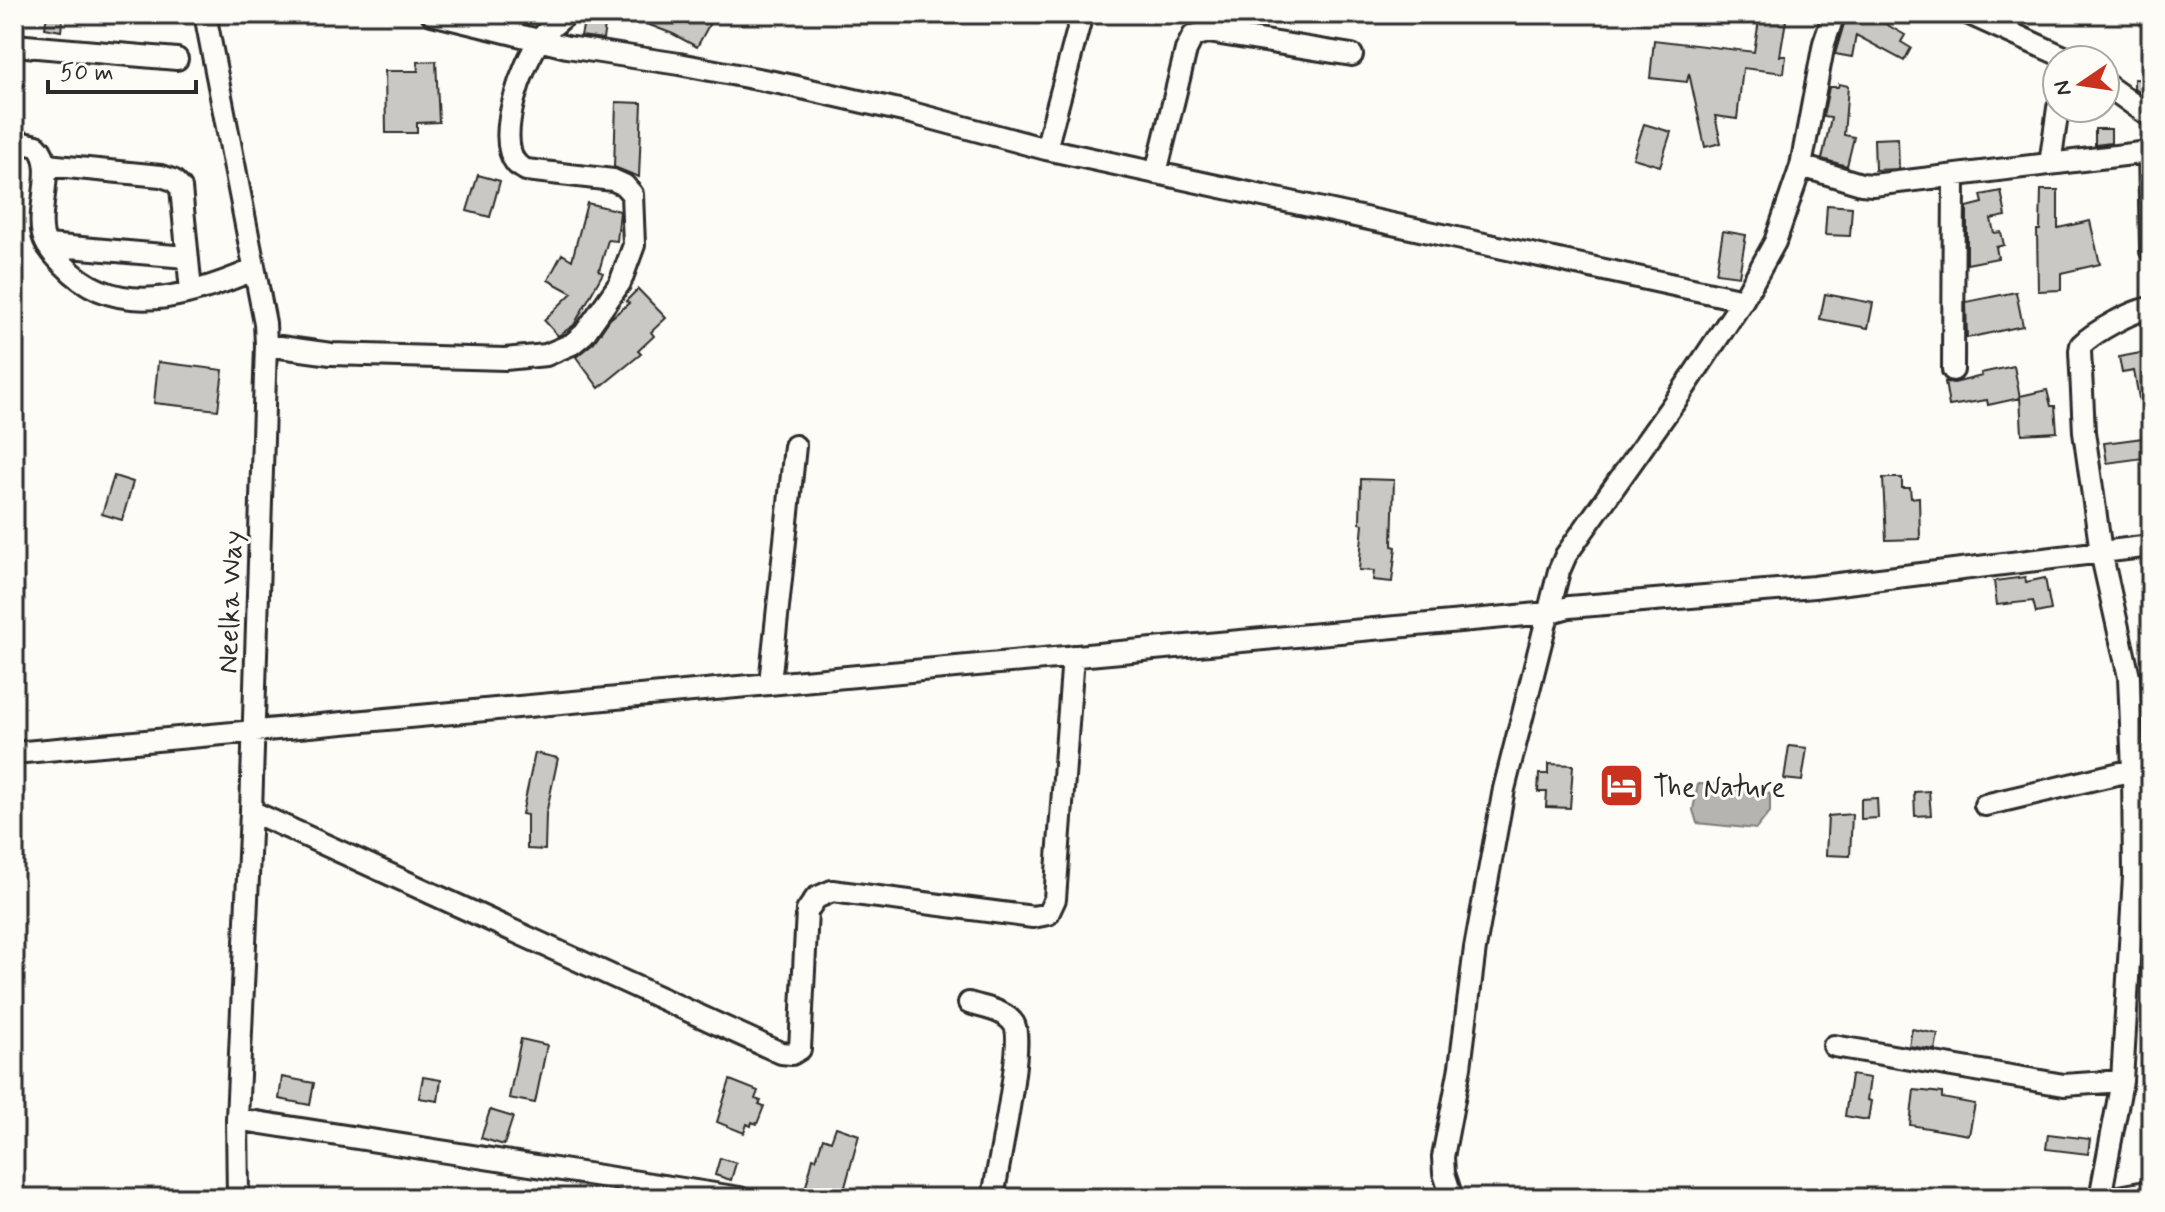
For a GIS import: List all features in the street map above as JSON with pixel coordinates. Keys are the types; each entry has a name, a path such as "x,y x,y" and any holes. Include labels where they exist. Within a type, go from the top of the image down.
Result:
{"street":[{"name":"Neelka Way","path":"205,14 265,323 266,345 251,811 237,1119 238,1198"},
{"path":"432,14 567,47 798,87 912,113 1046,149 1743,300"},
{"path":"266,345 331,354 505,359 546,355 572,344 584,334 620,283 634,245 632,194 624,185 613,180 526,170 515,162 510,150 508,127 518,84 540,38 567,14"},
{"path":"1046,149 1082,14"},
{"path":"1452,1198 1444,1173 1443,1157 1460,1067 1475,948 1504,789 1548,613 1566,555 1743,300 1778,237 1801,166 1824,43 1834,14"},
{"path":"1969,14 2041,47"},
{"path":"1156,173 1186,50 1193,36 1208,32 1352,55"},
{"path":"14,45 177,59"},
{"path":"2121,95 2151,117"},
{"path":"2050,164 2056,124"},
{"path":"14,141 37,146 42,151 46,165 42,235 47,245 75,277 107,295 150,300 208,289 253,270"},
{"path":"1801,166 1873,185 2150,151 2151,251"},
{"path":"46,165 161,176 173,180 181,188 191,291"},
{"path":"1953,370 1954,176"},
{"path":"47,245 186,257"},
{"path":"2100,1198 2122,1081 2134,876 2133,770 2129,677 2101,552 2084,432 2080,351 2088,338 2131,314 2151,308"},
{"path":"770,683 795,446"},
{"path":"14,753 1548,613 1569,607 1829,585 2151,546"},
{"path":"251,811 781,1053 792,1054 800,1049 807,911 816,898 832,891 1033,917 1048,914 1055,899 1073,656"},
{"path":"1985,805 2133,770"},
{"path":"969,1003 1002,1013 1014,1024 1017,1036 993,1198"},
{"path":"1834,1046 2064,1085 2122,1081"},
{"path":"237,1119 638,1189 740,1198"},
{"path":"2113,1198 2151,1191"}],"shaded area":[{"path":"1698,784 1732,785 1770,793 1770,812 1756,829 1697,823 1693,810"}],"building":[{"path":"47,14 63,14 61,31 45,28"},
{"path":"621,14 693,14 710,23 697,47"},
{"path":"1760,14 1787,14 1780,56 1786,56 1784,73 1743,68 1737,119 1715,116 1721,143 1705,147 1689,73 1687,82 1650,78 1654,40 1754,52"},
{"path":"1847,14 1868,14 1905,35 1901,42 1911,48 1904,61 1856,35 1852,57 1835,54"},
{"path":"584,22 605,26 603,39 581,36"},
{"path":"436,61 439,122 417,123 417,133 386,133 385,71 418,71 417,62"},
{"path":"2134,79 2151,80 2151,98 2134,89"},
{"path":"1839,84 1848,86 1844,135 1854,137 1847,166 1822,159 1831,118 1823,117 1829,87 1838,87"},
{"path":"616,102 642,103 639,177 614,167"},
{"path":"1644,124 1671,132 1660,166 1633,158"},
{"path":"2095,129 2111,129 2111,143 2095,145"},
{"path":"1898,138 1899,169 1875,170 1874,139"},
{"path":"478,175 500,181 490,217 467,211"},
{"path":"2041,190 2058,190 2058,228 2090,221 2100,264 2061,273 2061,290 2038,291 2037,230 2040,230"},
{"path":"2001,191 2006,216 1991,219 1994,233 2001,232 2004,245 1996,247 1998,258 1967,264 1967,207 1983,203 1981,195"},
{"path":"587,203 620,211 617,241 608,240 599,271 603,273 574,325 558,336 544,320 572,293 548,280 562,254 572,260"},
{"path":"1827,205 1852,207 1850,236 1825,235"},
{"path":"1723,231 1746,235 1739,276 1716,273"},
{"path":"638,289 666,318 651,332 654,336 638,351 641,354 599,388 576,357 594,342"},
{"path":"2016,292 2023,326 1967,338 1966,302"},
{"path":"1825,294 1873,303 1868,328 1820,319"},
{"path":"2151,351 2151,419 2143,420 2134,371 2122,373 2119,357"},
{"path":"158,362 223,370 218,410 154,403"},
{"path":"2014,366 2020,398 1988,405 1987,400 1949,406 1945,382 1954,383"},
{"path":"2047,390 2051,406 2055,406 2057,432 2022,434 2020,396"},
{"path":"2151,437 2151,457 2107,463 2104,443"},
{"path":"114,476 133,482 122,520 102,514"},
{"path":"1883,478 1902,478 1902,488 1910,488 1911,498 1919,497 1920,539 1886,540"},
{"path":"1361,479 1394,480 1392,546 1396,547 1392,582 1373,580 1374,571 1359,570 1363,524 1360,523"},
{"path":"2025,577 2026,582 2045,578 2051,610 2036,613 2033,601 1997,605 1994,581"},
{"path":"1789,746 1807,748 1802,781 1784,779"},
{"path":"535,753 558,758 546,814 545,850 527,849 527,815 522,814"},
{"path":"1548,764 1573,765 1570,808 1546,807 1547,792 1538,792 1539,774 1548,774"},
{"path":"1929,791 1931,815 1915,816 1914,792"},
{"path":"1877,798 1878,818 1861,819 1861,799"},
{"path":"1852,814 1850,856 1826,855 1828,816"},
{"path":"1912,1029 1938,1034 1935,1050 1909,1046"},
{"path":"521,1039 547,1045 535,1103 509,1098"},
{"path":"1851,1075 1870,1078 1868,1120 1845,1116"},
{"path":"282,1077 314,1083 310,1105 279,1099"},
{"path":"423,1077 441,1080 438,1101 419,1098"},
{"path":"730,1080 758,1091 755,1099 764,1106 757,1124 747,1124 744,1133 717,1122"},
{"path":"1914,1090 1942,1093 1942,1098 1975,1104 1969,1135 1910,1125"},
{"path":"490,1110 513,1117 504,1145 481,1138"},
{"path":"836,1127 859,1135 842,1198 803,1198 813,1158 816,1159 823,1138 831,1141"},
{"path":"2048,1134 2090,1139 2088,1154 2046,1149"},
{"path":"720,1158 736,1163 731,1180 715,1175"}],"place":[{"name":"The Nature","path":"1622,786"}]}
